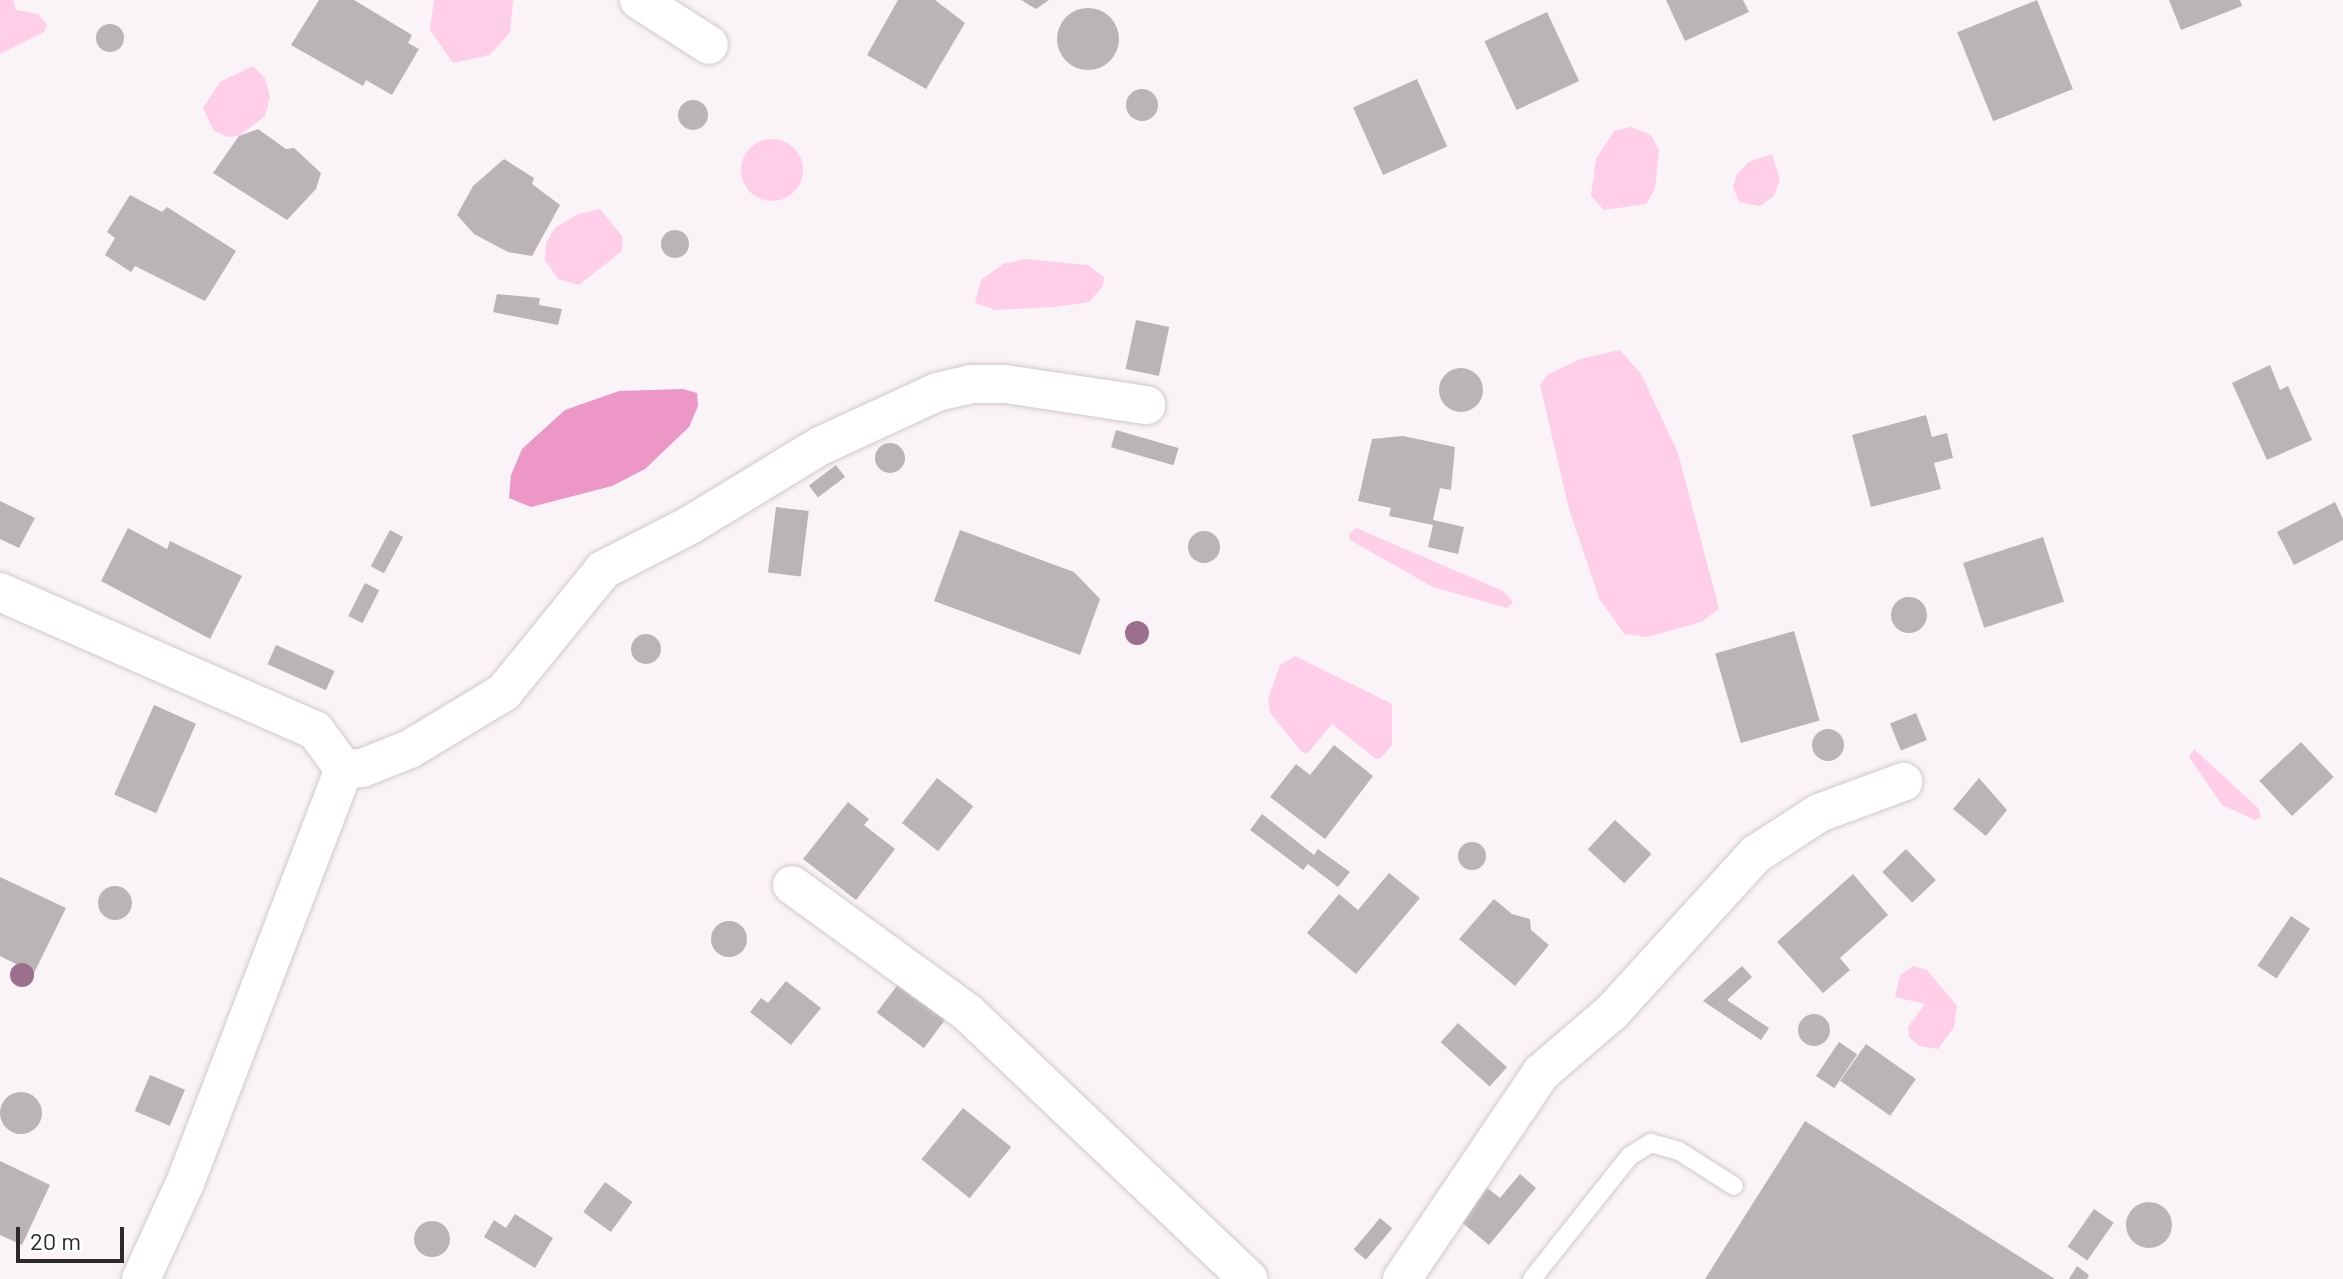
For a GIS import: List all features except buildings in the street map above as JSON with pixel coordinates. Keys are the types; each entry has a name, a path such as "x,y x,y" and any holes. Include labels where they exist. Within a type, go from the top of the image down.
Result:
{"street":[{"path":"639,0 709,45"},
{"path":"344,769 362,768 410,749 504,692 603,570 690,525 820,446 927,396 971,384 1005,384 1146,405"},
{"path":"0,592 315,730 344,769"},
{"path":"141,1279 185,1183 344,769"},
{"path":"1402,1279 1541,1073 1612,1012 1756,854 1819,813 1903,782"},
{"path":"792,885 967,1012 1248,1279"}],"lane":[{"path":"1532,1279 1630,1156 1651,1143 1679,1151 1734,1186"}],"shaded area":[{"path":"0,0 13,0 16,10 38,14 47,25 44,32 0,54"},
{"path":"434,0 513,0 510,32 490,55 453,63 430,30"},
{"path":"253,66 265,78 270,97 265,116 239,136 228,137 214,131 203,108 220,82"},
{"path":"1631,127 1651,135 1659,150 1655,189 1646,204 1604,210 1591,196 1596,159 1614,131"},
{"path":"766,139 778,139 794,148 801,158 801,182 794,192 778,201 766,201 746,187 741,176 741,164 755,144"},
{"path":"1772,154 1780,180 1773,197 1760,206 1739,202 1733,187 1737,174 1749,162"},
{"path":"600,209 622,236 622,251 579,285 558,279 545,260 546,243 555,228 578,214"},
{"path":"1026,259 1088,265 1104,277 1103,286 1089,302 1054,307 996,310 975,303 981,280 1003,264"},
{"path":"1620,350 1641,374 1678,453 1719,609 1701,622 1647,637 1624,634 1599,598 1569,509 1540,385 1547,375 1580,359"},
{"path":"683,389 697,393 698,406 689,427 645,469 612,486 531,507 509,498 511,475 522,449 565,410 619,391"},
{"path":"1356,528 1503,591 1513,602 1507,608 1433,587 1350,540 1349,534"},
{"path":"1295,656 1392,704 1392,745 1381,758 1376,759 1332,724 1307,754 1301,751 1270,713 1268,699 1280,665"},
{"path":"2194,749 2258,808 2261,817 2255,820 2222,805 2189,757"},
{"path":"1913,966 1927,970 1957,1006 1954,1027 1938,1049 1919,1046 1909,1037 1908,1027 1925,1004 1895,997 1900,975"}]}
